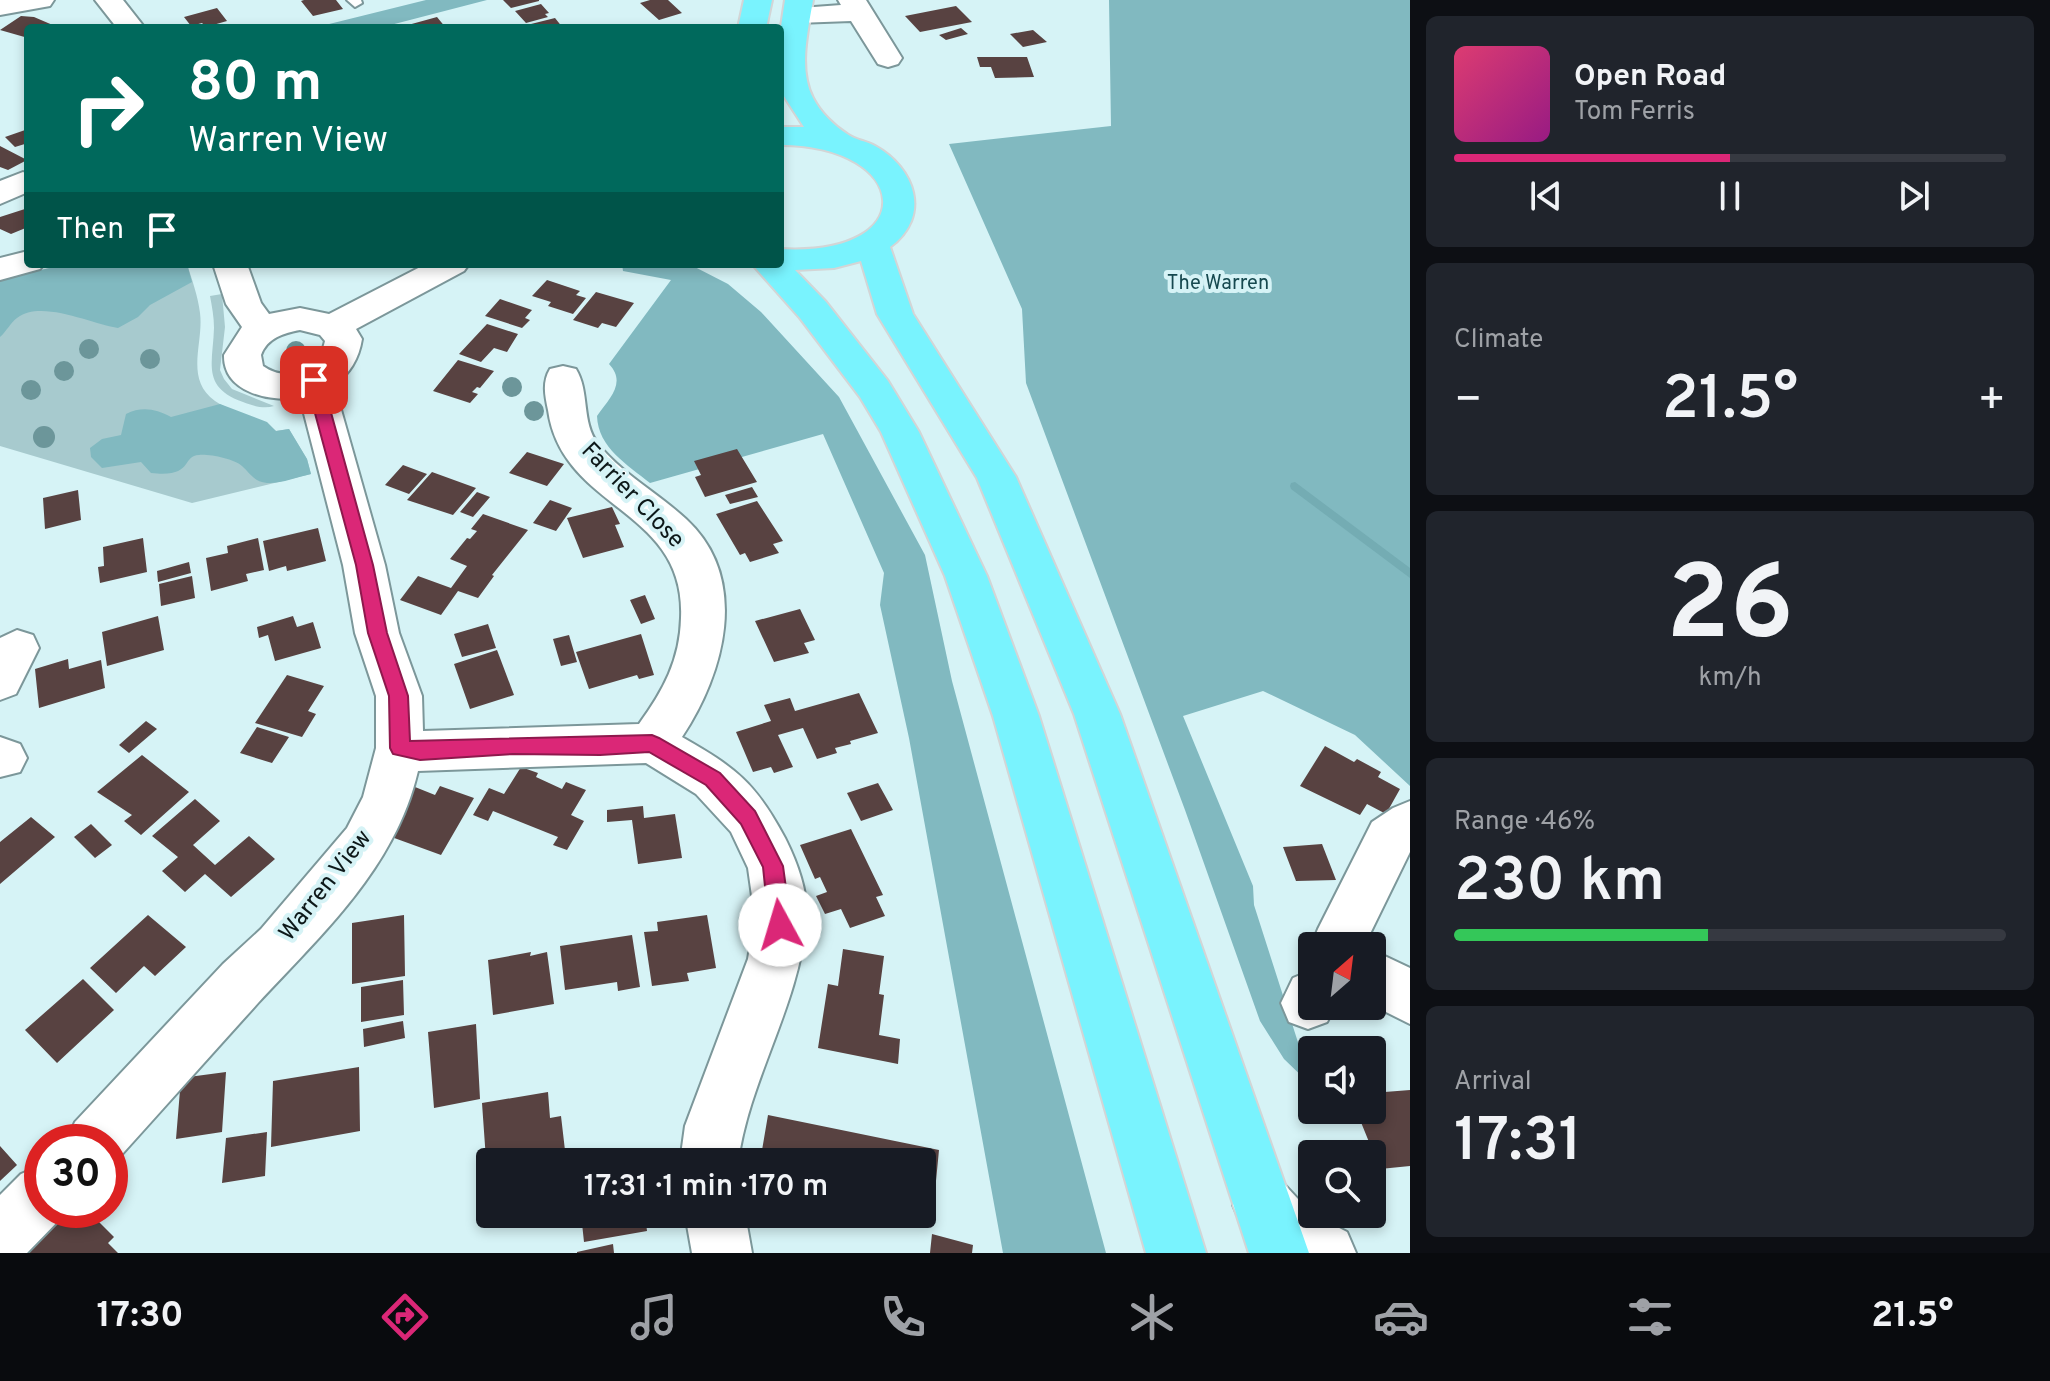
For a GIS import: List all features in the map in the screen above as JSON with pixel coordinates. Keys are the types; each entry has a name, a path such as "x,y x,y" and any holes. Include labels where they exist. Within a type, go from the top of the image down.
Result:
{"main road":[{"path":"753,24 758,0"},
{"path":"798,7 789,67 791,86 810,120 837,142"},
{"path":"784,136 837,142 871,157 892,175 901,204 893,225 873,245 835,257 801,261 784,259"},
{"path":"873,245 895,314 996,477 1097,714 1271,1229"},
{"path":"773,268 813,310 875,390 900,432 966,576 1016,716 1176,1253"}],"street":[{"path":"0,7 40,0"},
{"path":"82,0 108,0 128,24"},
{"path":"798,7 856,6 888,58"},
{"path":"0,269 24,263"},
{"path":"231,268 244,304 262,330"},
{"path":"332,326 363,313 445,268"},
{"path":"300,319 332,326 344,339 344,353 334,368 314,380 289,386 260,383 243,369 240,357 248,342 262,330 300,319"},
{"name":"Farrier Close","path":"563,378 565,407 573,435 587,456 614,484 677,535 700,574 704,608 700,648 684,694 652,743"},
{"name":"Warren View","path":"112,1124 242,982 280,946 365,844 387,799 400,748 399,696 377,633 364,565 314,380"},
{"path":"400,748 420,751 652,743 713,779 748,817 773,866 781,917 774,959 714,1126 711,1148"},
{"path":"1348,932 1390,838 1410,823"},
{"path":"1386,983 1410,998"},
{"path":"0,1237 24,1213"},
{"path":"1271,1229 1281,1227 1326,1253"},
{"path":"718,1228 722,1253"}],"shaded area":[{"path":"50,268 188,268 200,313 197,360 200,382 206,392 222,405 262,421 276,431 289,429 307,459 311,474 192,503 0,446 0,280"},
{"path":"222,294 225,327 220,370 224,379 232,389 274,406 258,407 243,402 230,396 215,381 212,372 214,324 210,296"}],"green space":[{"path":"426,0 487,0 394,24 329,24"},
{"name":"The Warren","path":"1109,0 1410,0 1410,786 1355,735 1263,691 1183,716 1253,886 1254,905 1298,1042 1298,1072 1284,1059 1260,1021 1026,383 1022,309 949,144 1111,126"},
{"path":"50,268 188,268 192,282 150,305 138,317 118,328 40,311 17,318 0,337 0,280"},
{"path":"623,268 697,268 728,284 761,312 839,397 925,555 952,681 1106,1253 1003,1253 909,738 880,605 884,573 823,434 650,483 624,462 608,447 597,416 616,384 614,371 609,364 671,280 623,271"},
{"path":"220,404 267,422 276,431 289,429 307,459 311,474 267,483 255,479 238,463 215,456 194,456 180,470 165,474 151,473 141,462 102,468 91,457 90,448 102,439 121,435 126,414 149,410 171,417"}],"building":[{"path":"336,0 343,9 313,16 301,1"},
{"path":"503,0 539,0 539,1 511,8"},
{"path":"668,0 682,13 659,20 640,3"},
{"path":"541,4 549,13 545,14 548,17 526,23 515,11"},
{"path":"956,6 972,22 920,32 905,16"},
{"path":"217,8 227,21 189,24 184,17"},
{"path":"21,16 34,17 50,24 24,24 24,37 0,30"},
{"path":"437,17 443,24 412,24"},
{"path":"555,18 560,24 531,24"},
{"path":"961,28 968,34 946,40 939,35"},
{"path":"1033,30 1047,42 1023,47 1010,34"},
{"path":"977,57 1027,57 1034,77 995,78 991,67 980,67"},
{"path":"24,130 24,144 15,147 5,137"},
{"path":"0,146 24,158 24,162 8,170 0,167"},
{"path":"24,209 24,229 11,234 0,229 0,217"},
{"path":"547,280 580,291 576,295 586,298 573,314 548,306 551,302 532,296"},
{"path":"596,292 634,303 616,327 602,323 598,328 573,320"},
{"path":"500,299 532,310 525,318 530,320 522,328 485,316"},
{"path":"487,324 518,334 507,352 494,348 481,362 459,354"},
{"path":"458,360 494,371 480,388 472,392 478,394 470,403 433,391"},
{"path":"737,449 757,482 705,497 695,477 701,475 694,461"},
{"path":"527,452 564,464 547,486 509,473"},
{"path":"403,465 427,474 409,494 385,485"},
{"path":"432,472 476,488 453,515 407,500"},
{"path":"752,487 758,497 730,504 725,495"},
{"path":"78,490 81,520 45,529 43,498"},
{"path":"477,492 490,497 473,517 460,512"},
{"path":"550,500 572,508 556,531 533,523"},
{"path":"757,501 783,541 773,544 779,553 750,562 745,553 740,555 716,514"},
{"path":"612,507 620,524 615,525 624,547 583,558 567,518"},
{"path":"483,514 528,530 478,598 458,591 441,615 400,600 418,576 451,588 467,566 450,559 477,531 471,529"},
{"path":"318,528 326,561 287,571 286,566 269,571 263,541"},
{"path":"143,538 147,572 100,583 98,567 104,566 103,547"},
{"path":"258,538 264,570 246,574 248,581 211,591 206,558 228,553 227,546"},
{"path":"189,562 191,573 158,582 157,571"},
{"path":"192,576 195,598 161,606 159,584"},
{"path":"645,595 655,619 641,624 630,600"},
{"path":"800,609 815,640 804,643 809,653 774,662 755,621"},
{"path":"158,616 164,650 107,666 102,632"},
{"path":"293,616 297,627 313,622 321,648 275,661 268,635 259,638 257,627"},
{"path":"488,624 496,648 462,657 454,634"},
{"path":"641,634 654,675 639,679 637,675 589,689 576,652"},
{"path":"569,635 577,662 561,666 553,639"},
{"path":"497,650 514,695 470,709 454,664"},
{"path":"68,659 69,669 101,660 105,688 39,708 35,669"},
{"path":"287,675 324,686 308,711 316,714 302,737 255,723"},
{"path":"859,693 878,733 850,741 851,744 835,748 837,753 817,759 803,728 778,735 793,767 774,773 771,767 753,772 736,732 771,721 764,705 790,698 795,711"},
{"path":"146,721 157,729 129,753 119,745"},
{"path":"257,727 289,737 272,763 240,753"},
{"path":"1325,746 1381,772 1378,777 1400,789 1386,814 1367,804 1360,815 1300,786"},
{"path":"142,755 189,792 141,835 124,821 132,815 97,792"},
{"path":"521,767 538,773 536,777 562,789 566,782 586,790 571,815 584,821 567,850 553,845 558,837 493,811 488,821 473,815 489,788 504,794"},
{"path":"878,783 893,810 861,821 847,793"},
{"path":"440,786 474,798 441,855 386,835 415,787 435,795"},
{"path":"195,799 220,821 193,845 215,865 249,836 275,859 231,897 205,874 185,892 162,871 178,857 152,836"},
{"path":"643,806 644,818 675,814 682,858 638,864 632,820 607,822 607,810"},
{"path":"31,817 55,837 0,884 0,842"},
{"path":"91,824 112,845 95,858 74,837"},
{"path":"851,829 883,895 876,897 885,916 850,928 841,909 825,914 816,896 827,892 820,877 815,879 800,845"},
{"path":"1322,844 1336,880 1296,881 1283,847"},
{"path":"148,915 186,947 155,976 144,966 116,993 90,968"},
{"path":"404,915 405,976 352,984 352,923"},
{"path":"707,915 716,968 687,973 689,981 652,986 644,932 658,931 657,922"},
{"path":"632,935 640,987 618,991 617,982 565,990 560,946"},
{"path":"843,949 884,956 879,994 884,995 879,1035 900,1039 898,1064 818,1048 828,984 838,986"},
{"path":"531,952 530,956 547,952 554,1004 493,1015 488,960"},
{"path":"83,979 114,1010 57,1063 25,1030"},
{"path":"403,980 404,1015 361,1022 361,987"},
{"path":"403,1021 405,1038 364,1047 363,1029"},
{"path":"476,1024 480,1099 434,1108 428,1032"},
{"path":"359,1067 360,1131 271,1147 273,1081"},
{"path":"226,1072 222,1132 176,1139 181,1078"},
{"path":"1410,1090 1410,1166 1386,1168 1386,1140 1368,1140 1362,1124 1386,1124 1386,1092"},
{"path":"548,1092 550,1118 561,1116 565,1148 485,1148 482,1103"},
{"path":"768,1115 929,1148 762,1148"},
{"path":"267,1132 265,1176 222,1183 226,1138"},
{"path":"0,1146 17,1165 0,1181"},
{"path":"936,1149 939,1150 936,1181"},
{"path":"37,1228 105,1228 114,1237 108,1243 118,1253 23,1253"},
{"path":"582,1228 647,1228 647,1231 584,1242"},
{"path":"932,1234 973,1245 972,1253 930,1253"},
{"path":"613,1244 614,1253 577,1253 577,1252"}],"waterway":[{"path":"1295,486 1410,574"}],"route":[{"path":"314,380 364,565 377,633 399,696 400,748 420,751 652,743 713,779 748,817 773,866 780,925"}]}
